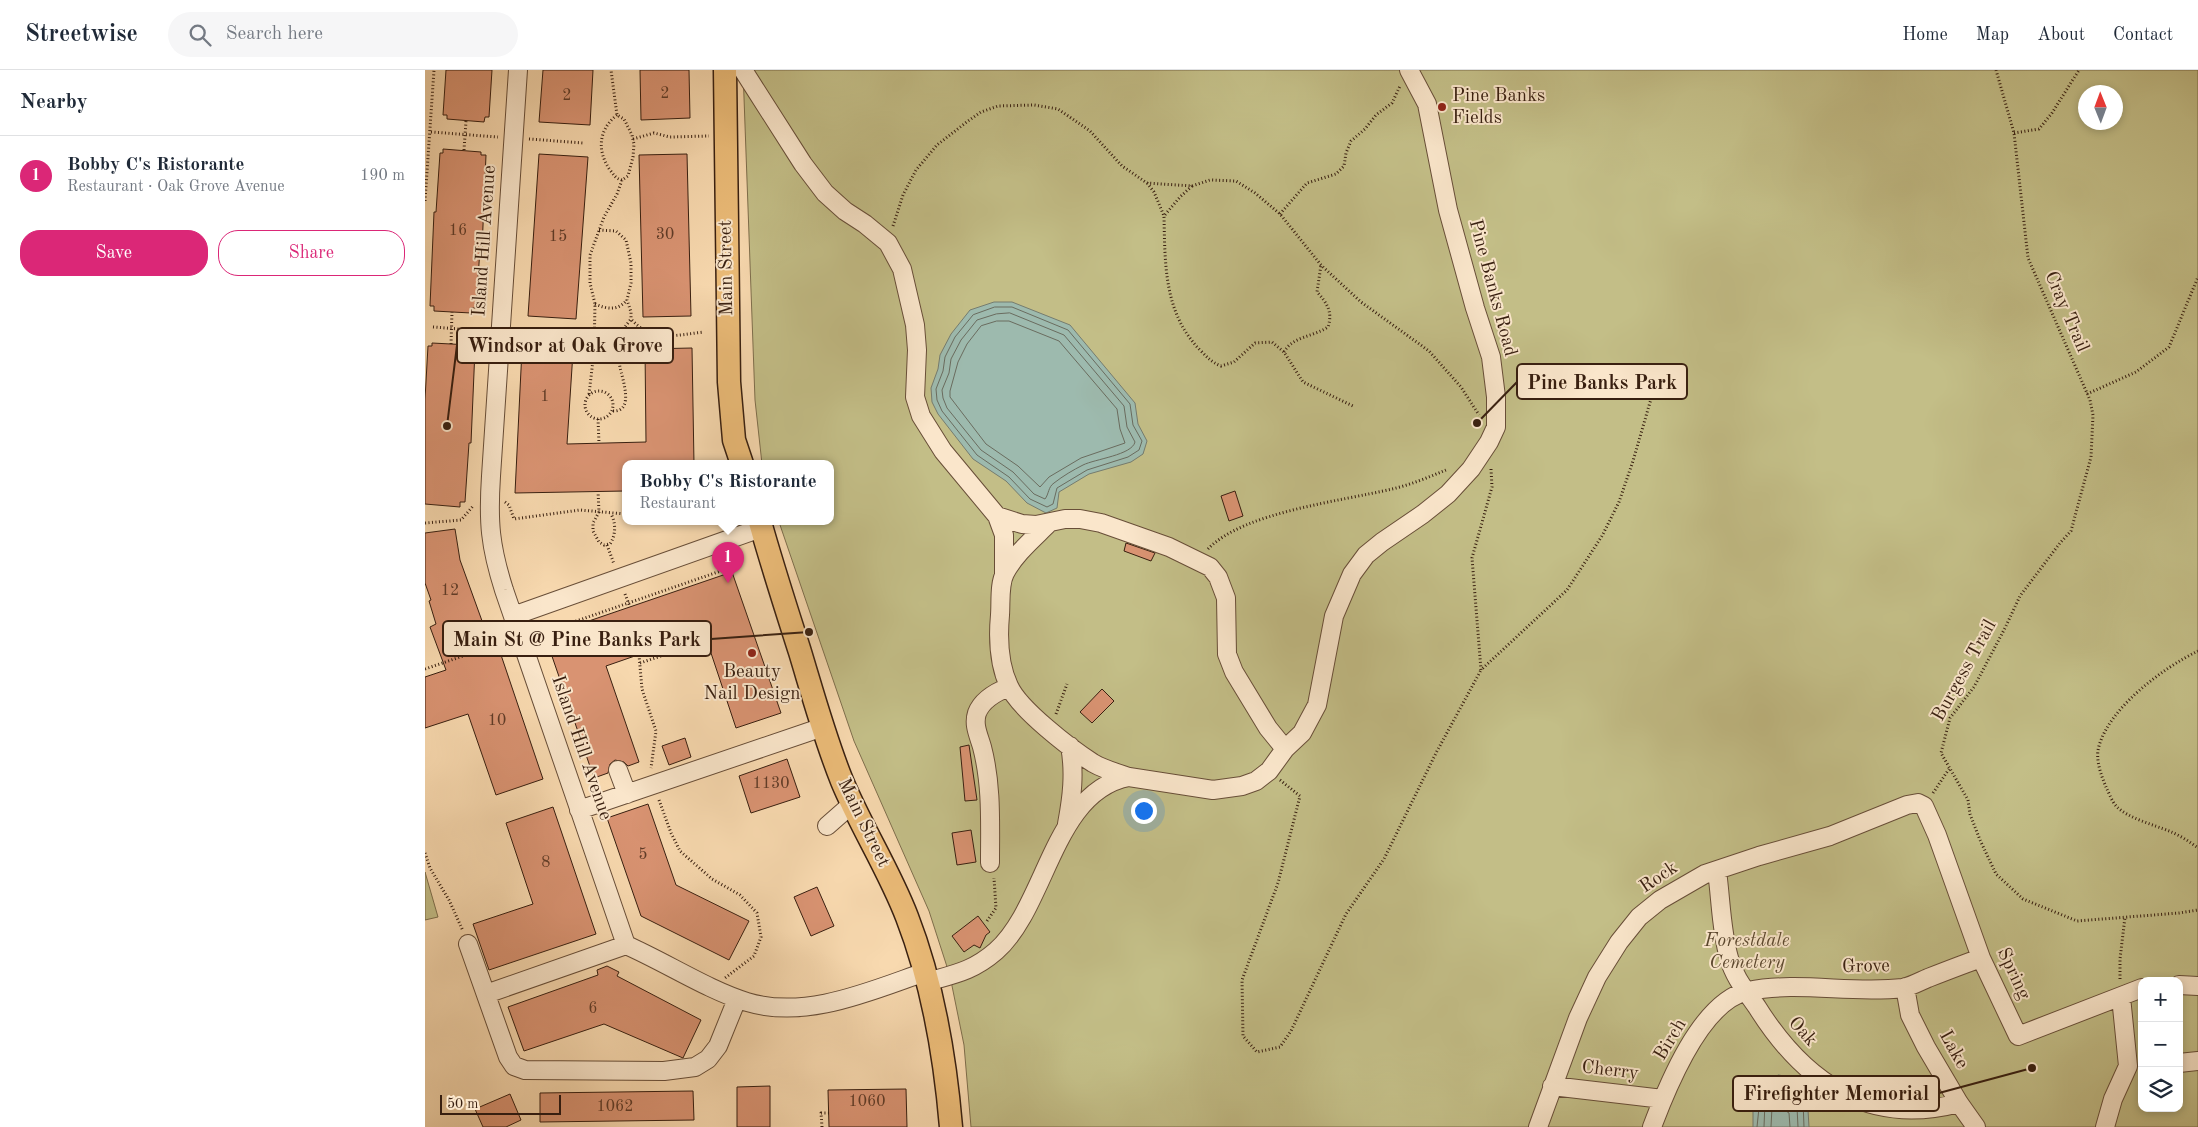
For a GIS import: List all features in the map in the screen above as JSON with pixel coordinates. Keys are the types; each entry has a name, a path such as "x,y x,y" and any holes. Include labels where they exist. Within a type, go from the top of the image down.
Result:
{"main road":[{"name":"Main Street","path":"725,70 729,382 734,440 741,460"},
{"name":"Main Street","path":"761,525 823,727 852,804 903,908 926,977 939,1031 951,1127"}],"street":[{"name":"Island Hill Avenue","path":"518,70 489,500 492,550 626,945"},
{"path":"743,70 803,164 825,193 845,211 865,224 888,243 902,270 915,325 917,350 915,397 921,416 943,451 997,516 1004,535 1004,575 999,628 1003,665 1009,687 1050,732 1095,764 1129,777"},
{"name":"Pine Banks Road","path":"926,977 971,970 1003,944 1013,932 1037,888 1067,824 1104,785 1116,779 1129,777 1213,790 1228,789 1249,784 1269,771 1285,749 1302,733 1317,705 1334,616 1352,574 1366,555 1448,494 1471,470 1489,442 1496,427 1491,357 1475,308 1448,210 1437,144 1427,104 1412,74"},
{"path":"997,516 1023,524 1048,524 1065,519 1080,519 1101,523 1169,547 1210,567 1223,588 1226,598 1227,654 1234,672 1268,728 1285,749"},
{"path":"1004,575 1017,556 1048,524"},
{"path":"513,616 729,540 761,525"},
{"path":"990,863 989,789 985,763 976,729 977,714 982,703 999,691 1009,687"},
{"path":"579,810 823,727"},
{"path":"1067,824 1072,798 1073,766 1070,746"},
{"path":"618,770 627,794"},
{"name":"Rock","path":"1538,1127 1578,1018 1597,977 1619,942 1639,917 1660,900 1705,874 1759,856 1830,836 1907,805 1918,803 1925,806"},
{"path":"827,826 852,804"},
{"name":"Spring","path":"1925,806 1981,958 2018,1036 2138,990"},
{"name":"Oak","path":"1717,871 1729,959 1737,979 1768,1026 1795,1058 1821,1081 1848,1098 1877,1109 1934,1110 1959,1103"},
{"path":"467,944 508,1057 514,1066 525,1070 679,1071 695,1067 708,1059 721,1041 737,999"},
{"path":"485,994 626,945 737,999 772,1007 817,1005 926,977"},
{"name":"Grove","path":"1747,992 1802,988 1905,988 1981,958"},
{"path":"2183,985 2198,986"},
{"name":"Lake","path":"1905,988 1910,1015 1959,1103 1976,1127"},
{"name":"Birch","path":"1652,1127 1663,1099 1690,1044 1706,1023 1729,999 1747,992"},
{"path":"2105,1127 2113,1099 2135,1065 2121,997"},
{"path":"2183,1063 2198,1062"},
{"name":"Cherry","path":"1552,1086 1663,1099"}],"path":[{"path":"425,201 435,70"},
{"path":"589,394 599,391 609,395 614,405 610,415 594,419 587,413 585,401 589,394 594,352 595,304 591,294 589,265 592,245 622,180 627,176 630,168 633,139 625,122 617,116 611,70"},
{"name":"Cray Trail","path":"1995,70 2014,133 2028,258 2087,394"},
{"path":"2014,133 2039,129 2052,113 2079,70"},
{"path":"1279,214 1307,183 1336,174 1344,166 1346,153 1351,141 1365,129 1376,115 1392,103 1397,89 1412,74"},
{"path":"888,243 903,195 916,170 937,145 967,121 981,112 998,106 1034,105 1058,109 1091,131 1122,166 1147,183 1154,192 1164,216 1170,300 1188,337 1211,361 1221,366 1234,362 1255,342 1272,342 1284,352 1303,382 1353,406"},
{"path":"617,116 605,129 601,145 603,158 616,178 622,180"},
{"path":"464,150 466,120"},
{"path":"633,139 654,133 670,137 725,135"},
{"path":"1147,183 1192,186 1210,180 1236,181 1255,193 1279,214 1321,265 1361,302 1429,351 1461,388 1480,418 1489,442 1492,487 1472,558 1481,670"},
{"path":"1164,216 1192,186"},
{"path":"599,230 616,231 626,240 631,263 631,283 627,300 631,319 643,330 659,336 704,332"},
{"path":"1284,352 1289,344 1307,335 1318,333 1328,327 1331,317 1327,302 1317,292 1321,265"},
{"path":"2087,394 2136,372 2169,347 2198,276"},
{"path":"595,304 612,309 622,305 627,300"},
{"path":"451,344 452,312"},
{"path":"613,411 621,408 626,398 618,344 622,331 631,319"},
{"path":"1269,771 1301,796 1279,883 1242,980 1243,1036 1257,1052 1280,1047 1291,1031 1346,914 1385,859 1436,752 1481,670 1567,590 1602,536 1619,502 1653,392"},
{"name":"Burgess Trail","path":"2087,394 2093,415 2091,457 2071,531 2020,596 1974,687 1950,718 1941,753 1968,800 1970,814 1996,874 2023,899 2077,921 2198,910"},
{"path":"598,419 599,443"},
{"path":"1197,560 1218,538 1249,523 1395,488 1454,468"},
{"path":"598,492 599,512 593,522 593,531 599,542 604,545 610,544 614,538 614,521 611,514"},
{"path":"425,523 461,520 474,505 476,499 505,502 509,505 514,519 592,510 622,514"},
{"path":"425,669 520,636 532,633 536,635 738,565 729,540"},
{"path":"2198,651 2176,662 2127,704 2108,726 2099,747 2097,760 2103,781 2117,807 2151,825 2170,831 2198,848"},
{"path":"641,663 670,653"},
{"path":"639,655 641,663 641,689 656,731 650,776 671,833 681,851 712,879 740,895 752,906 759,920 761,937 754,956 726,977 719,991"},
{"path":"1050,732 1067,684"},
{"path":"1925,806 1949,769"},
{"path":"425,854 433,874 454,909 467,944"},
{"path":"987,921 996,908 996,887 990,863"},
{"path":"2121,997 2120,959 2125,917"},
{"path":"822,1127 821,1113 829,1113"}],"green space":[{"name":"Forestdale Cemetery","path":"743,70 2198,70 2198,1127 971,1127 964,1045 950,976 929,911 854,741 780,525 834,525 834,460 762,460 755,400"},
{"path":"425,872 438,917 425,920"}],"water":[{"path":"994,302 1012,302 1070,325 1135,403 1138,424 1147,441 1143,454 1131,462 1089,474 1059,492 1057,508 1046,513 1027,503 1006,481 973,459 938,414 932,402 931,388 938,369 940,355 951,334 970,310"},
{"path":"1778,1075 1785,1076 1790,1092 1795,1094 1804,1091 1807,1093 1809,1127 1753,1127 1753,1104 1756,1094"}],"building":[{"path":"446,70 492,70 489,117 485,117 484,122 447,119 447,115 443,115"},
{"path":"543,70 593,70 590,125 539,122"},
{"path":"640,70 689,70 690,118 641,120"},
{"path":"443,149 481,152 481,155 486,155 482,249 480,249 476,308 471,308 471,313 434,311 434,306 430,306 434,212 436,212 440,153 443,153"},
{"path":"539,154 588,157 576,319 528,316"},
{"path":"687,154 691,316 643,317 639,155"},
{"path":"432,343 470,345 470,348 475,349 471,443 469,443 465,502 460,502 460,507 425,504 425,399 428,346 432,346"},
{"path":"692,348 694,460 622,460 622,491 515,493 522,349 573,352 567,444 646,442 645,349"},
{"path":"1235,491 1243,516 1229,521 1221,496"},
{"path":"455,529 460,560 494,654 500,652 543,779 496,795 468,714 425,728 425,677 446,670 430,627 436,624 425,583 425,533"},
{"path":"1126,543 1155,553 1151,561 1124,551"},
{"path":"732,572 781,713 736,728 704,632 606,666 639,762 628,766 624,762 615,760 610,764 608,773 594,778 545,636"},
{"path":"1102,689 1114,701 1092,723 1080,712"},
{"path":"685,738 691,757 669,765 662,746"},
{"path":"969,745 977,800 965,801 960,747"},
{"path":"787,759 800,797 751,813 739,776"},
{"path":"648,804 676,885 749,921 729,960 641,916 607,818"},
{"path":"553,807 596,934 489,970 473,924 533,904 506,823"},
{"path":"971,830 976,862 957,865 952,833"},
{"path":"817,887 834,926 811,936 794,897"},
{"path":"978,916 990,932 986,935 980,948 974,945 964,952 952,936"},
{"path":"607,966 619,972 617,976 701,1020 683,1058 604,1024 524,1051 508,1007 598,975 597,970"},
{"path":"770,1086 770,1127 737,1127 737,1087"},
{"path":"906,1089 907,1127 829,1127 828,1090"},
{"path":"693,1091 694,1120 540,1122 540,1093"},
{"path":"510,1094 521,1120 506,1127 483,1127 475,1109"}],"place":[{"name":"Pine Banks Fields","path":"1442,107"},
{"name":"Pine Banks Park","path":"1477,423"},
{"name":"Windsor at Oak Grove","path":"447,426"},
{"name":"Bobby C's Ristorante","path":"728,583"},
{"name":"Main St @ Pine Banks Park","path":"809,632"},
{"name":"Beauty Nail Design","path":"752,653"},
{"name":"Firefighter Memorial","path":"2032,1068"}]}
